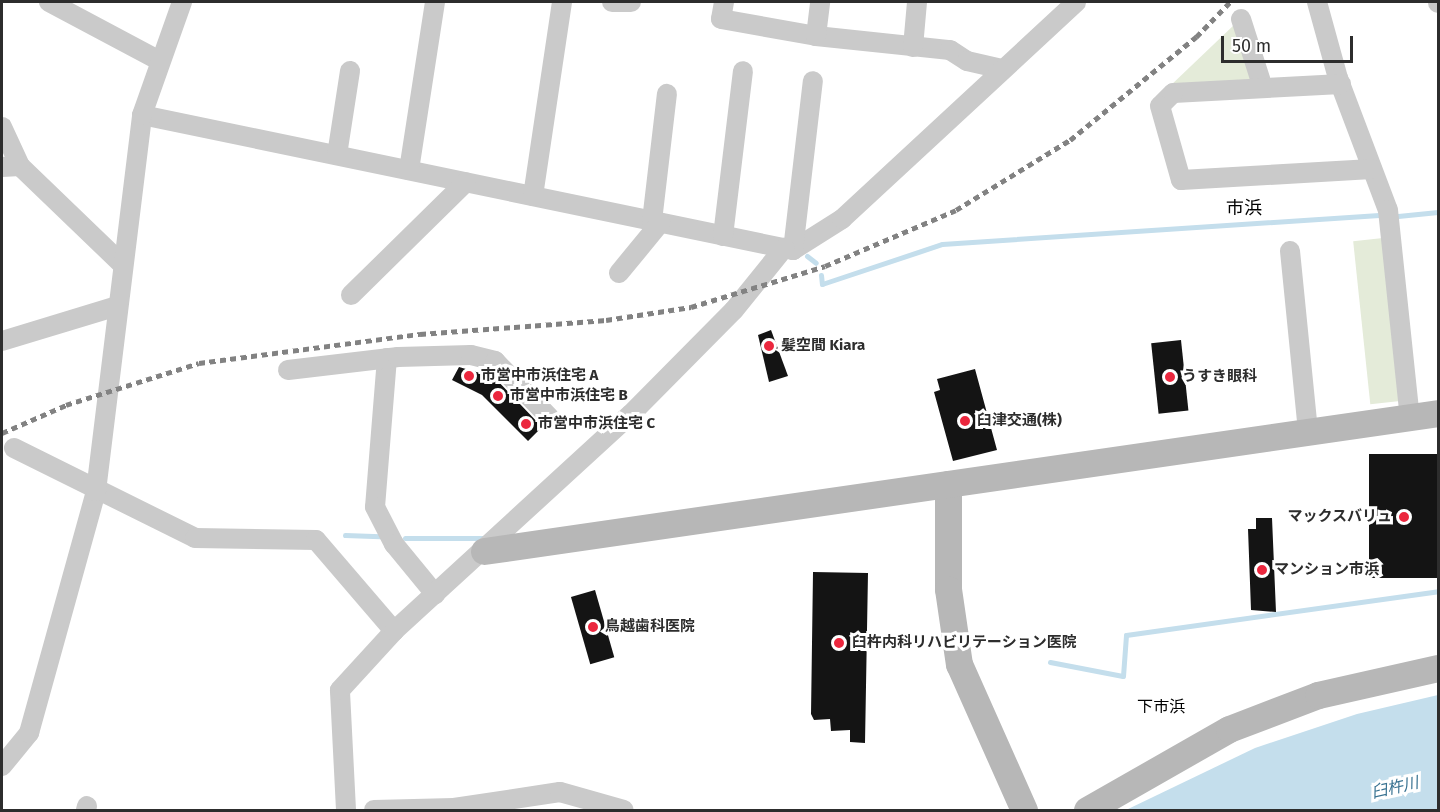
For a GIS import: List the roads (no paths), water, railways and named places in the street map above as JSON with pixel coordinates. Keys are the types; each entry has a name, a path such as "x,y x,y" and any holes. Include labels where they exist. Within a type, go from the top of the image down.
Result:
{"street":[{"path":"49,2 158,60"},
{"path":"2,766 28,733 96,491 142,115 158,60 182,2"},
{"path":"409,170 435,2"},
{"path":"533,196 562,2"},
{"path":"612,2 631,2"},
{"path":"724,2 722,19 816,36 950,50 967,61 1003,69"},
{"path":"816,36 820,2"},
{"path":"913,47 918,2"},
{"path":"346,810 340,690 394,631 631,414 734,310 788,249 842,219 1076,2"},
{"path":"1317,2 1341,84 1388,210 1410,418"},
{"path":"1241,19 1263,88"},
{"path":"337,155 350,71"},
{"path":"723,236 743,71"},
{"path":"788,249 813,81"},
{"path":"1341,84 1173,93 1160,106 1181,180 1372,169"},
{"path":"619,273 656,222 667,94"},
{"path":"142,115 788,249"},
{"path":"2,128 11,166 122,264"},
{"path":"351,295 466,182"},
{"path":"1290,251 1308,432"},
{"path":"2,341 117,306"},
{"path":"288,370 387,358 471,355 495,361 549,417"},
{"path":"387,358 375,507 394,544 435,594"},
{"path":"484,551 1438,414"},
{"path":"14,448 96,491 195,538 316,540 394,631"},
{"path":"948,484 948,589 959,664 1024,810"},
{"path":"1087,810 1229,729 1318,695 1438,668"},
{"path":"374,810 454,808 560,792 624,810"}],"water":[{"name":"臼杵川","path":"1438,695 1438,810 1126,810 1255,748 1357,714"}],"waterway":[{"path":"1398,216 1438,212"},
{"path":"821,275 822,284 942,244 1379,215"},
{"path":"807,256 816,263"},
{"path":"345,535 380,536"},
{"path":"405,538 483,538"},
{"path":"1050,662 1123,676 1126,635 1438,591"}],"railway":[{"path":"2,433 66,405 199,363 420,334 606,320 691,307 825,266 956,210 1070,140 1196,37 1230,2"}],"place":[{"name":"髪空間 Kiara","path":"769,346"},
{"name":"市営中市浜住宅 A","path":"469,376"},
{"name":"うすき眼科","path":"1170,377"},
{"name":"市営中市浜住宅 B","path":"498,396"},
{"name":"臼津交通(株)","path":"965,421"},
{"name":"市営中市浜住宅 C","path":"526,424"},
{"name":"マックスバリュ","path":"1404,517"},
{"name":"マンション市浜","path":"1262,570"},
{"name":"鳥越歯科医院","path":"593,627"},
{"name":"臼杵内科リハビリテーション医院","path":"839,643"}],"district":[{"name":"市浜","path":"1244,208"},
{"name":"下市浜","path":"1161,707"}]}
